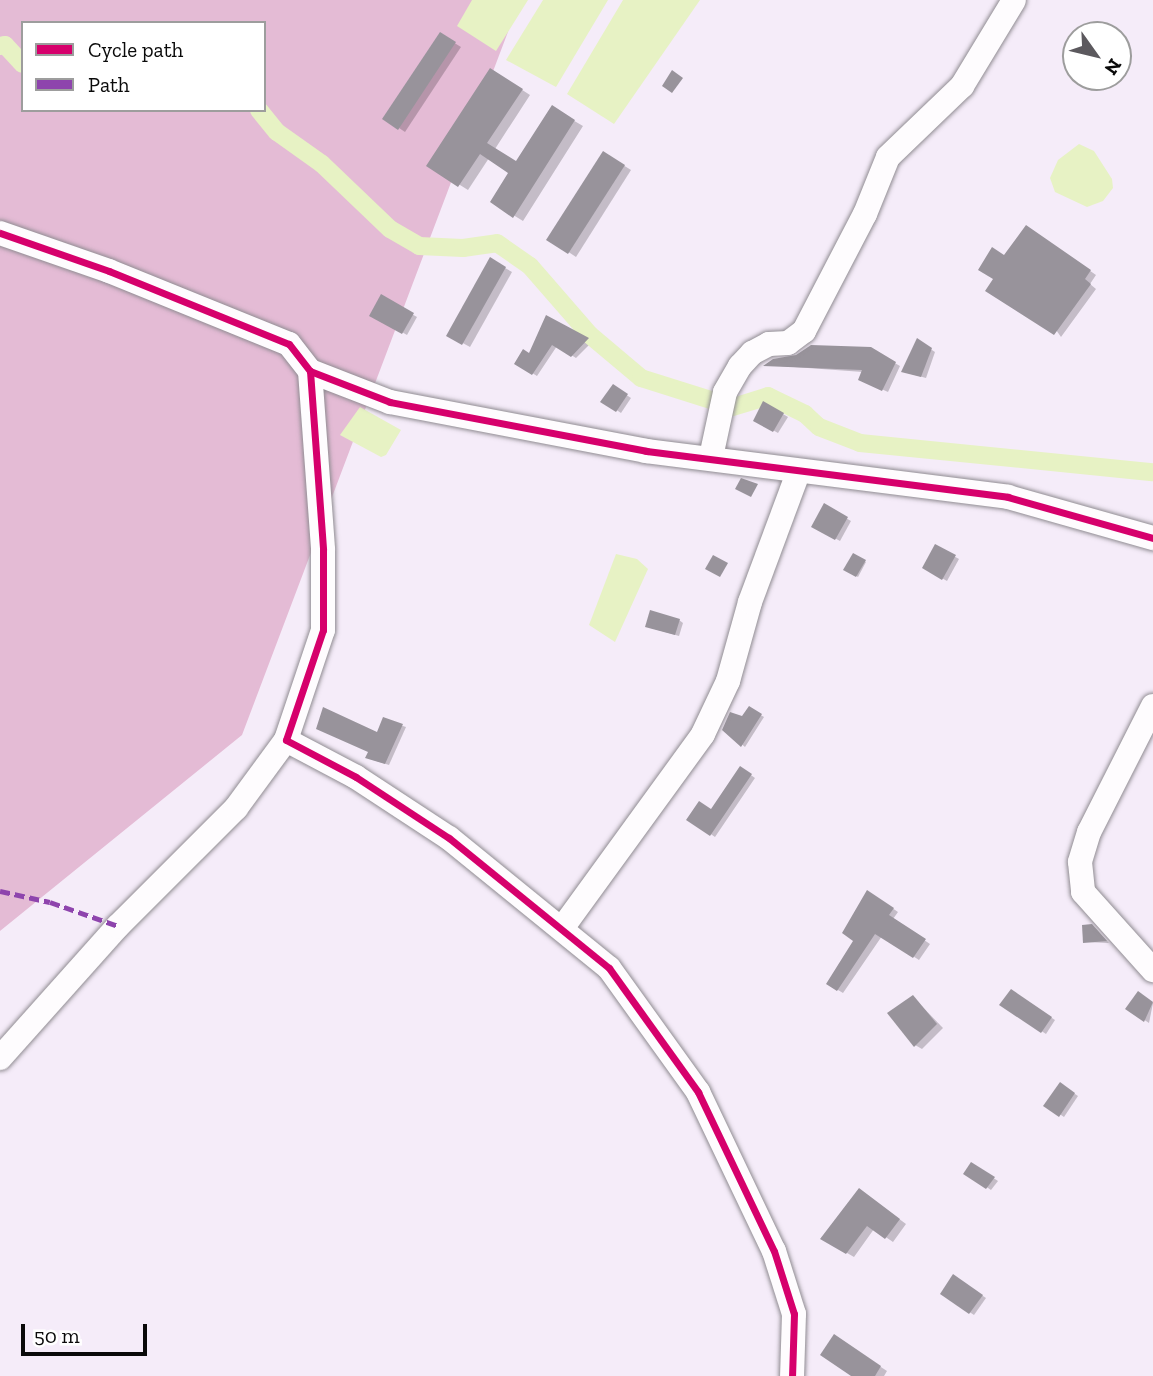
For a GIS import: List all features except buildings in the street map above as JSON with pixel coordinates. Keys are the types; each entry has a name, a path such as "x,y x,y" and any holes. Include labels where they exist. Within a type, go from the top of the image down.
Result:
{"street":[{"path":"711,457 725,392 740,366 752,353 769,344 788,343 804,331 865,214 888,157 962,86 1014,0"},
{"path":"0,233 109,271 289,344 310,371 390,402 646,451 711,457 798,473 1008,497 1153,538"},
{"path":"0,1058 118,926 236,808 286,740 323,630 323,550 310,371"},
{"path":"563,927 703,734 728,681 750,602 798,473"},
{"path":"1153,706 1089,832 1080,862 1083,892 1153,970"},
{"path":"286,740 356,777 449,838 563,927 609,968 698,1092 774,1251 794,1314 792,1376"}],"shaded area":[{"path":"0,0 520,0 242,735 0,931"},
{"path":"472,0 528,0 496,51 457,26"},
{"path":"543,0 608,0 556,87 506,60"},
{"path":"623,0 700,0 614,124 567,94"},
{"path":"1079,144 1094,151 1112,179 1113,188 1103,201 1087,207 1055,192 1050,178 1058,160"},
{"path":"360,407 401,430 386,455 381,457 340,435"},
{"path":"616,554 637,559 648,569 615,642 589,625"}],"waterway":[{"path":"0,46 5,45 21,62"},
{"path":"261,112 277,132 322,164 390,229 419,246 463,248 497,243 530,266 590,335 641,378 733,407 768,396 805,414 819,427 860,443 1153,472"}],"marked path":[{"path":"0,891 50,902 118,926"}],"cycle path":[{"path":"0,233 109,271 289,344 310,371 390,402 646,451 1008,497 1153,538"},
{"path":"310,371 323,550 323,630 286,740 356,777 449,838 609,968 698,1092 774,1251 794,1314 792,1376"}]}
